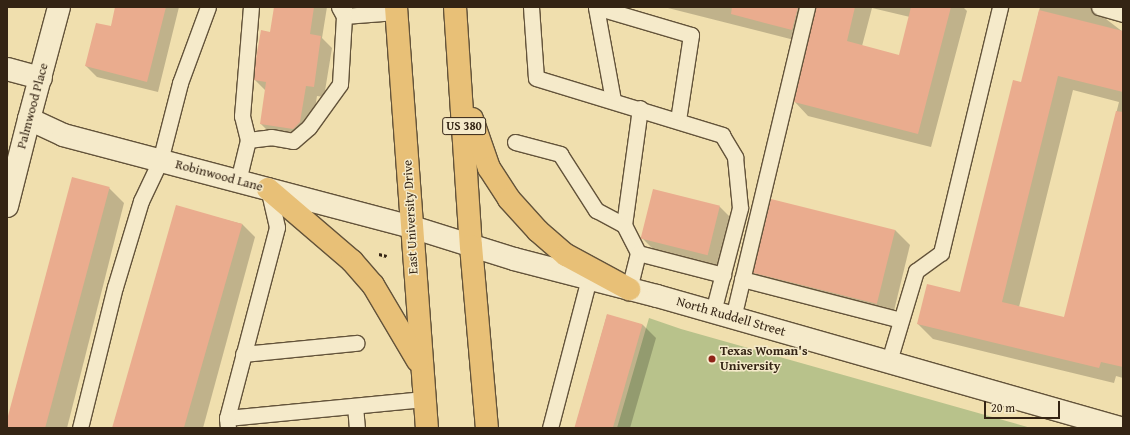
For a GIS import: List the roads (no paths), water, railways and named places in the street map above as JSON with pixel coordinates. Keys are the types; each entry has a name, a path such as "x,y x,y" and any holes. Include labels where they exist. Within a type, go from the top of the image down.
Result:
{"main road":[{"name":"US 380","path":"455,7 470,246 487,428"},
{"name":"East University Drive","path":"396,10 411,186 412,227 421,367 427,428"},
{"path":"460,72 477,139 489,168 509,199 538,231 566,255 629,289"},
{"path":"268,189 352,261 373,285 421,367"}],"street":[{"name":"Palmwood Place","path":"7,206 59,7"},
{"path":"7,69 41,78"},
{"name":"Robinwood Lane","path":"30,119 63,135 412,227"},
{"name":"North Ruddell Street","path":"412,227 470,246 889,361 1119,428"}],"lane":[{"path":"80,428 115,287 138,209 160,161 180,83 208,7"},
{"path":"238,181 248,140 242,116 251,7"},
{"path":"531,7 536,78 640,108 722,135 735,157 740,208 723,275 723,315"},
{"path":"613,100 596,7 690,35 678,120"},
{"path":"723,315 742,279 807,7"},
{"path":"889,361 916,271 941,253 1000,7"},
{"path":"1099,7 1123,14"},
{"path":"248,140 270,137 293,141 309,127 340,84 342,10 396,10"},
{"path":"624,225 640,108"},
{"path":"515,142 560,154 596,210 624,225 638,252 629,289"},
{"path":"268,189 277,227 243,354 228,423 355,406 424,399"},
{"path":"638,252 723,275"},
{"path":"550,428 589,278"},
{"path":"742,279 901,320"},
{"path":"243,354 356,343"},
{"path":"355,406 357,428"}],"place":[{"name":"Texas Woman's University","path":"712,359"}]}
